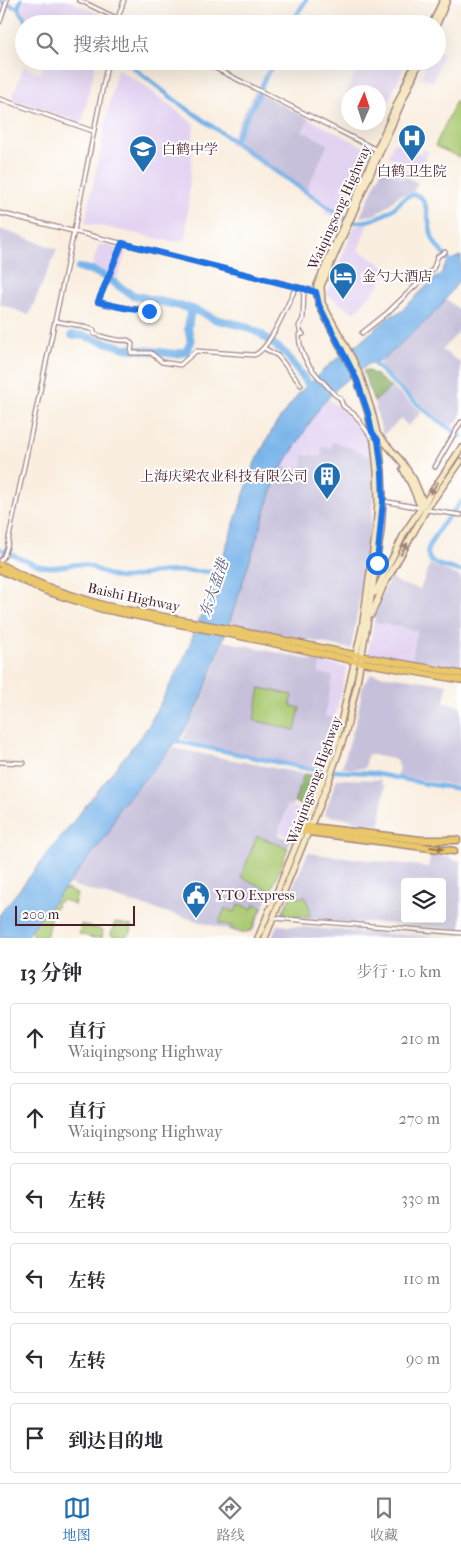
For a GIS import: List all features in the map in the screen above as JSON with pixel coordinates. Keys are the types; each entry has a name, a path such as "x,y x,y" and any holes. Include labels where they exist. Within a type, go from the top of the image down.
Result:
{"highway":[{"path":"306,829 421,840 457,840"},
{"path":"306,829 454,851"}],"main road":[{"path":"436,15 443,0"},
{"path":"441,15 447,0"},
{"name":"Waiqingsong Highway","path":"365,625 382,471 374,433 372,412 342,344 319,305 319,280 348,220 412,70"},
{"name":"Waiqingsong Highway","path":"378,150 416,70"},
{"path":"374,433 402,462 414,480 423,507"},
{"path":"376,441 402,467 423,507"},
{"name":"Waiqingsong Highway","path":"265,938 350,715 365,625 378,585 405,532 461,448"},
{"name":"Waiqingsong Highway","path":"365,625 423,507 461,461"},
{"name":"Waiqingsong Highway","path":"371,603 381,531 380,501"},
{"name":"Baishi Highway","path":"0,563 27,578 77,597 116,608 358,658"},
{"name":"Baishi Highway","path":"0,570 74,602 122,614 193,625"},
{"path":"358,658 461,674"},
{"path":"358,658 461,680"},
{"name":"Waiqingsong Highway","path":"258,938 306,829"}],"street":[{"path":"0,22 7,0"},
{"path":"79,0 112,15"},
{"path":"119,15 124,0"},
{"path":"0,563 7,547 106,70"},
{"path":"219,70 378,150"},
{"path":"0,98 93,131"},
{"path":"0,213 318,292"},
{"path":"122,243 98,302 151,312"},
{"path":"362,333 386,314 433,269 438,256 445,252"},
{"path":"55,321 88,328 94,330 94,334 109,338 123,341 128,340 132,344 131,353 151,354 162,362 180,365 196,351 254,355 259,354 265,347 296,287"},
{"path":"304,288 303,319 299,326 303,334 299,335 299,345 304,359 335,395 340,398 343,406 355,415 376,441"},
{"path":"265,347 278,356 301,385"},
{"path":"434,467 461,422"},
{"path":"380,501 461,515"},
{"path":"0,762 24,763"},
{"path":"273,918 461,933"}],"shaded area":[{"path":"25,0 66,0 101,15 25,15 22,7"},
{"path":"23,70 32,70 40,74 42,70 94,70 82,123 12,99"},
{"name":"白鹤中学","path":"117,70 119,70 142,84 194,124 186,234 184,240 175,242 85,223"},
{"path":"356,70 402,70 386,108 386,85 350,85"},
{"path":"425,70 437,70 433,82 422,77"},
{"path":"255,91 309,119 302,131 328,144 305,194 229,143"},
{"path":"309,119 368,149 339,218 325,214 325,208 305,194 328,144 302,131"},
{"name":"白鹤卫生院","path":"394,142 420,153 423,149 429,151 420,171 388,156"},
{"path":"387,160 410,171 405,180 382,169"},
{"path":"382,169 404,180 406,177 418,183 413,192 398,196 388,206 374,215 360,217"},
{"path":"368,223 358,250 389,269 375,290 354,313 326,294 355,226"},
{"path":"0,229 57,249 29,315 0,304"},
{"path":"99,244 127,250 117,279 92,267"},
{"path":"446,299 461,311 461,326 458,333 442,350 461,363 461,415 453,427 405,390 379,364 427,320"},
{"path":"391,387 422,412 408,426 401,419 383,435 374,402"},
{"path":"328,399 349,416 348,418 363,434 366,434 372,457 333,441 330,448 302,469 282,467 320,407"},
{"path":"333,441 372,457 374,492 371,533 351,649 229,623 277,475 282,467 302,469 303,455 321,456 322,447 330,448"},
{"path":"430,564 461,577 461,669 412,660 417,631 374,622 376,608 390,577 400,584 420,589"},
{"path":"374,622 417,631 412,661 368,653"},
{"path":"224,641 320,662 319,673 333,676 325,716 335,718 319,768 260,758 183,739 189,724 202,702"},
{"path":"320,662 347,667 335,718 325,716 333,676 319,673"},
{"path":"371,674 447,684 444,702 461,707 461,786 397,776 399,766 397,765 397,760 368,754 365,768 350,769 342,767 357,718 363,685"},
{"path":"173,748 304,774 292,806 288,805 278,835 291,840 288,848 257,836 241,877 271,891 253,931 242,934 68,884 110,831 118,810 169,749"},
{"path":"337,779 381,780 381,785 385,785 380,825 354,822 353,820 324,815"},
{"path":"289,805 300,809 289,836 279,833"},
{"path":"308,853 428,867 431,855 461,861 461,929 384,923 362,922 361,924 281,917"},
{"path":"277,925 350,931 447,938 272,938"}],"green space":[{"path":"456,101 461,104 461,152 459,157 435,146"},
{"path":"367,370 391,387 374,402 363,371"},
{"path":"260,688 292,695 290,704 300,708 295,730 254,720"},
{"path":"304,774 316,775 301,805 294,802"},
{"path":"257,836 288,848 271,891 241,877"},
{"path":"67,889 77,894 74,905 73,903 61,900 60,903 57,901 56,908 53,907 46,938 32,935 32,929 62,891"},
{"path":"291,894 300,898 304,895 310,909 309,917 283,916"},
{"path":"239,904 252,909 254,904 262,907 252,930 243,933 231,929 232,926 219,923 225,908 235,912"},
{"path":"115,922 132,926 131,933 124,937 113,937 111,934"},
{"path":"81,924 103,930 102,938 93,938 79,934"}],"water":[{"name":"东大盈港","path":"461,256 461,278 441,306 383,360 370,363 341,384 320,407 277,475 234,609 201,701 182,735 118,810 110,831 25,938 0,938 0,914 148,727 186,654 224,553 255,462 275,425 299,393 329,365 353,346 357,345 390,316 399,313 441,274 448,262"}],"waterway":[{"path":"18,8 21,0"},
{"path":"297,15 306,0"},
{"path":"0,1 18,8 22,15"},
{"path":"136,70 176,101 342,217 355,222 371,220 389,212 404,198 411,195 419,196 427,209 433,239 441,252 452,263"},
{"path":"234,141 270,70"},
{"path":"79,268 91,270 104,276 132,295 189,308 214,319 244,326 261,334 286,354 308,384"},
{"path":"72,335 84,336 125,348 175,354 186,352 191,342 188,328 191,309"},
{"path":"370,359 413,400 461,436"},
{"path":"461,502 437,532 427,552 431,561 461,571"},
{"name":"东大盈港","path":"0,549 41,566 85,565 116,578 131,578 174,571 221,573"},
{"path":"171,740 314,770 372,773 461,789"}],"place":[{"name":"白鹤卫生院","path":"412,162"},
{"name":"白鹤中学","path":"143,173"},
{"name":"金勺大酒店","path":"343,300"},
{"name":"上海庆梁农业科技有限公司","path":"327,500"},
{"name":"YTO Express","path":"196,919"}],"route":[{"path":"149,311 98,302 122,243 316,292 319,305 357,380 372,432 378,440 383,501 377,563"}]}
